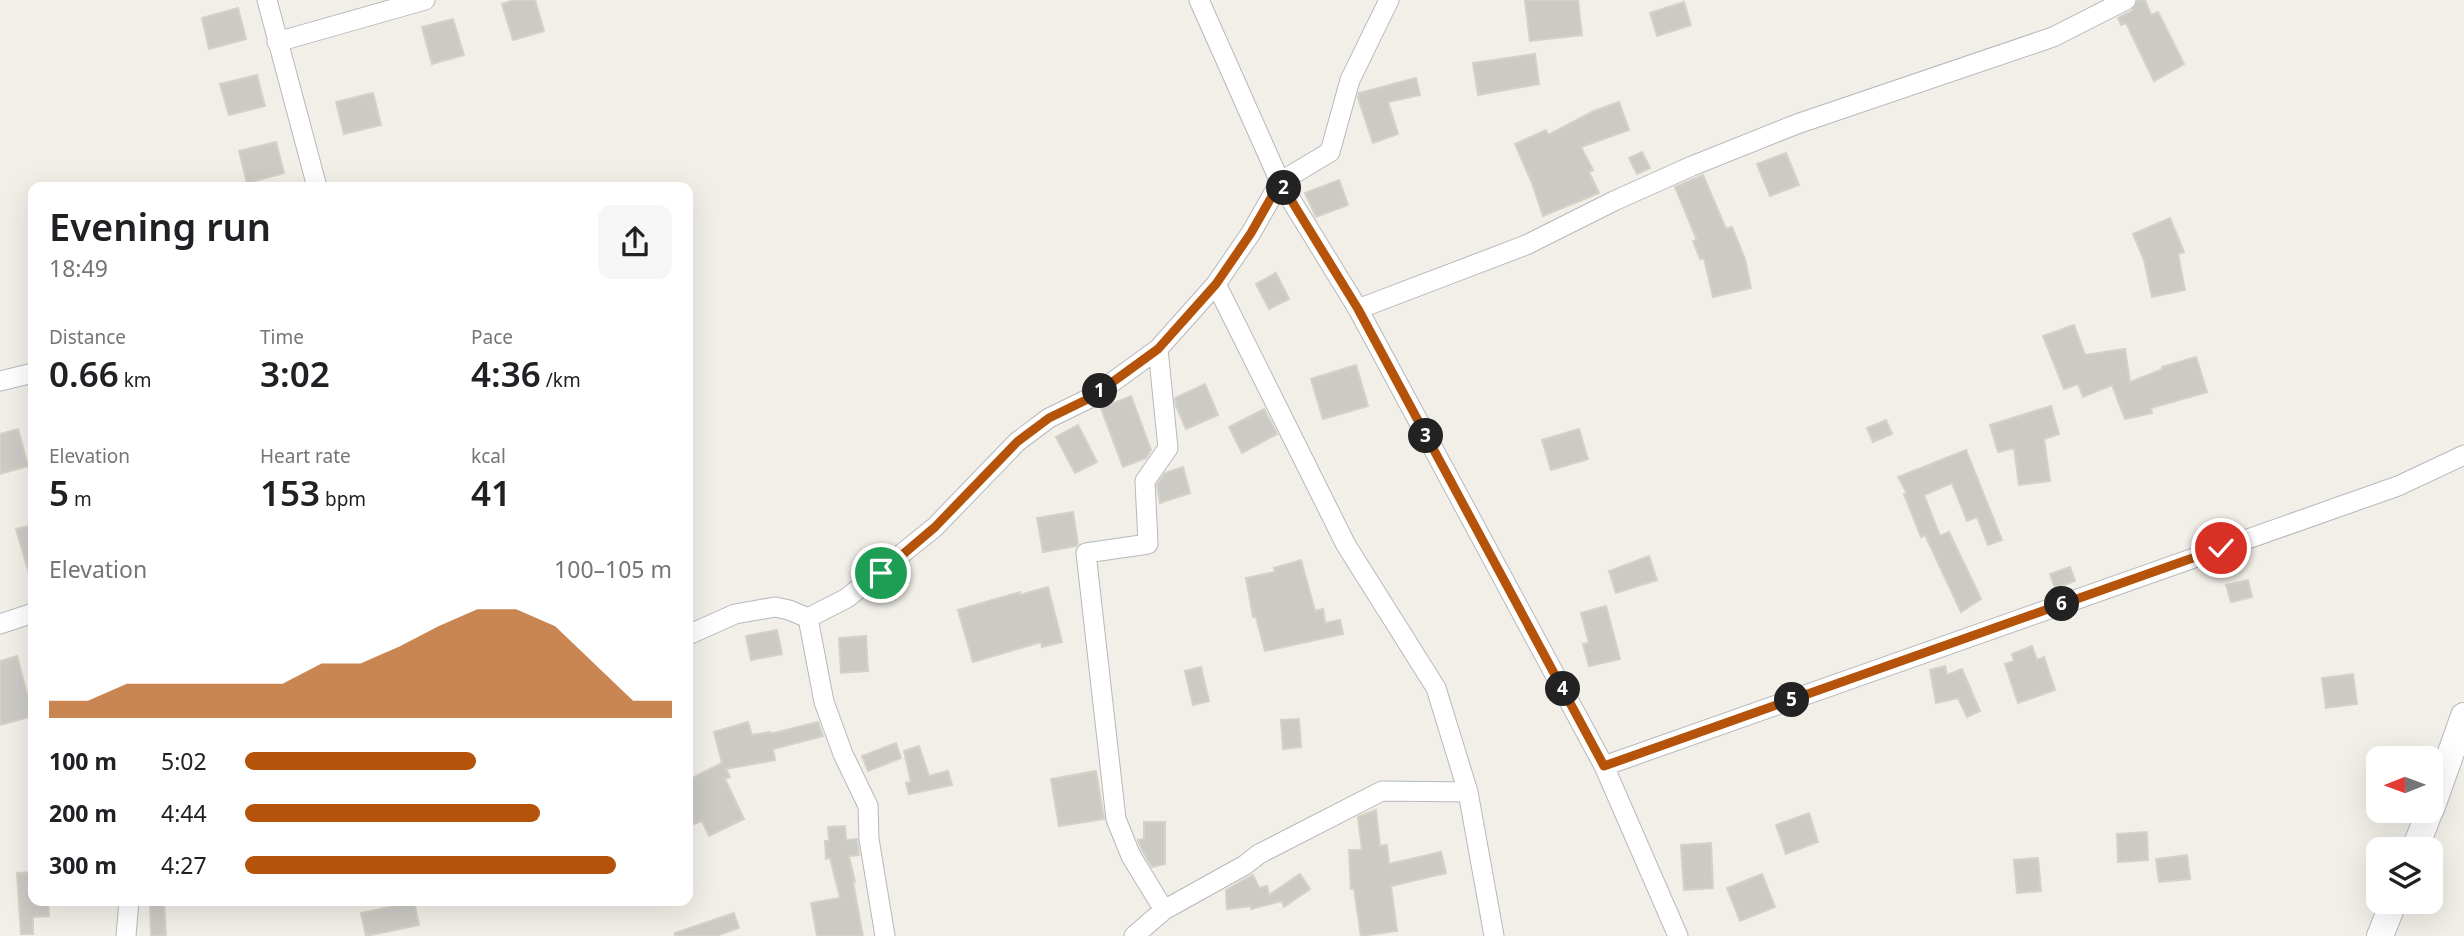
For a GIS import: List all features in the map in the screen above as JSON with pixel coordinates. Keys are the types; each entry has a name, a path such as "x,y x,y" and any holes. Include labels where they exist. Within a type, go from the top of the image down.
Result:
{"main road":[{"path":"2443,773 2464,716"},
{"path":"2380,936 2389,914"}],"street":[{"path":"267,0 316,182"},
{"path":"277,42 425,0"},
{"path":"1199,0 1280,182 1358,309 1604,766 1678,936"},
{"path":"693,633 735,614 775,607 808,618 847,598 935,527 1017,442 1049,418 1092,397 1158,349 1216,284 1251,233 1280,182 1330,152 1347,87 1389,0"},
{"path":"1358,309 1526,245 1636,191 1797,124 2053,37 2126,0"},
{"path":"1216,284 1346,545 1436,688 1468,792 1494,936"},
{"path":"1158,349 1168,448 1145,481 1148,544 1086,553 1116,819 1131,856 1164,910"},
{"path":"0,381 28,374"},
{"path":"1604,766 2398,486 2464,455"},
{"path":"0,624 28,616"},
{"path":"808,618 824,702 843,754 868,806 869,839 885,936"},
{"path":"1134,936 1164,910 1245,865 1259,854 1382,791 1468,792"},
{"path":"126,936 129,906"}],"building":[{"path":"515,0 535,0 544,31 513,40 502,4"},
{"path":"1578,0 1582,35 1530,41 1525,1"},
{"path":"2138,0 2145,0 2151,15 2158,12 2184,64 2154,81 2126,23 2121,25 2118,18 2132,11"},
{"path":"1684,2 1691,25 1657,36 1650,13"},
{"path":"238,8 246,39 209,49 202,18"},
{"path":"453,19 464,55 432,64 422,27"},
{"path":"1535,54 1539,84 1478,95 1473,63"},
{"path":"257,75 265,106 229,115 220,84"},
{"path":"1416,78 1420,95 1388,102 1398,134 1373,143 1358,98 1359,93"},
{"path":"373,93 381,125 344,134 336,102"},
{"path":"1619,102 1629,130 1581,147 1593,170 1589,172 1599,193 1543,216 1515,144 1546,130 1548,135 1594,111"},
{"path":"276,142 284,173 247,182 239,151"},
{"path":"1642,152 1650,168 1637,174 1629,158"},
{"path":"1786,153 1799,185 1770,196 1757,164"},
{"path":"1703,175 1726,229 1732,227 1745,259 1751,288 1713,297 1704,258 1700,259 1693,241 1697,240 1675,187"},
{"path":"1339,180 1348,205 1316,217 1305,193"},
{"path":"2170,218 2184,252 2178,254 2185,290 2152,297 2144,260 2133,234"},
{"path":"1276,273 1289,299 1269,309 1256,284"},
{"path":"2074,325 2085,355 2125,349 2130,382 2163,369 2162,367 2196,357 2207,392 2151,408 2152,413 2125,419 2112,385 2083,397 2078,384 2064,389 2043,336"},
{"path":"1356,365 1368,406 1323,419 1311,379"},
{"path":"1205,384 1218,415 1186,429 1175,398"},
{"path":"1131,396 1151,450 1146,458 1123,467 1101,408"},
{"path":"2051,406 2059,434 2044,439 2050,481 2019,485 2014,448 1998,452 1990,425"},
{"path":"1264,409 1277,434 1242,453 1229,427"},
{"path":"1886,420 1892,434 1873,442 1867,428"},
{"path":"1078,425 1097,462 1075,473 1056,437"},
{"path":"18,429 28,466 0,474 0,434"},
{"path":"1579,429 1588,459 1551,470 1542,440"},
{"path":"1966,450 2002,540 1988,545 1977,517 1967,521 1952,483 1924,495 1940,536 1949,532 1981,599 1961,612 1925,535 1921,537 1904,494 1907,493 1898,477"},
{"path":"1183,467 1190,493 1160,503 1157,485 1165,473"},
{"path":"1073,512 1078,544 1043,552 1037,518"},
{"path":"28,526 28,570 16,529"},
{"path":"1649,556 1657,580 1616,593 1609,571"},
{"path":"1301,560 1315,611 1323,609 1325,623 1340,620 1343,634 1265,651 1256,617 1253,617 1246,578 1275,572 1274,568"},
{"path":"2070,567 2075,581 2055,588 2050,574"},
{"path":"2248,580 2252,597 2231,602 2226,585"},
{"path":"1048,587 1062,642 1042,647 1041,642 973,662 958,610"},
{"path":"1606,606 1620,659 1589,666 1583,644 1589,643 1581,613"},
{"path":"777,630 782,654 751,660 746,636"},
{"path":"866,636 868,671 841,673 839,638"},
{"path":"2032,646 2037,660 2044,657 2055,690 2018,703 2005,664 2014,661 2012,654"},
{"path":"17,656 28,697 28,717 0,725 0,661"},
{"path":"1945,666 1947,675 1962,669 1980,711 1967,717 1958,698 1936,703 1930,670"},
{"path":"1201,667 1209,701 1193,705 1185,671"},
{"path":"2353,674 2357,704 2326,708 2322,678"},
{"path":"1299,719 1301,747 1283,749 1281,720"},
{"path":"748,722 752,735 770,734 818,722 823,736 773,749 775,760 726,769 730,777 725,779 744,819 709,836 702,821 693,824 693,778 722,763 714,732"},
{"path":"896,743 901,758 868,771 862,756"},
{"path":"919,746 929,776 948,771 952,785 909,794 906,783 911,782 904,751"},
{"path":"1096,771 1104,819 1059,826 1051,779"},
{"path":"1376,810 1380,846 1387,845 1389,864 1441,852 1446,873 1391,886 1397,931 1361,936 1354,889 1351,889 1349,850 1362,850 1358,817"},
{"path":"1809,813 1818,842 1786,854 1776,825"},
{"path":"1144,822 1165,822 1165,864 1152,867 1142,850 1138,840 1144,839"},
{"path":"845,826 846,840 857,839 859,855 849,856 863,936 817,936 811,903 840,898 830,858 826,859 825,841 829,841 828,827"},
{"path":"2147,832 2148,860 2118,862 2117,834"},
{"path":"1711,843 1713,888 1684,890 1681,845"},
{"path":"2187,855 2190,879 2159,882 2156,859"},
{"path":"2038,858 2041,891 2017,893 2014,860"},
{"path":"28,872 28,906 48,906 49,916 33,917 33,934 21,934 17,873"},
{"path":"1300,874 1310,889 1284,907 1282,901 1251,909 1251,906 1227,909 1226,890 1253,875 1259,888 1267,886 1269,895"},
{"path":"1762,874 1775,907 1740,921 1727,888"},
{"path":"150,906 164,906 166,936 151,936"},
{"path":"395,906 415,906 419,925 366,936 361,913"},
{"path":"734,913 739,928 716,936 675,936 675,933"}],"route":[{"path":"881,573 935,527 1017,442 1049,418 1092,397 1158,349 1216,284 1251,233 1280,182 1358,309 1604,766 2221,548"}]}
